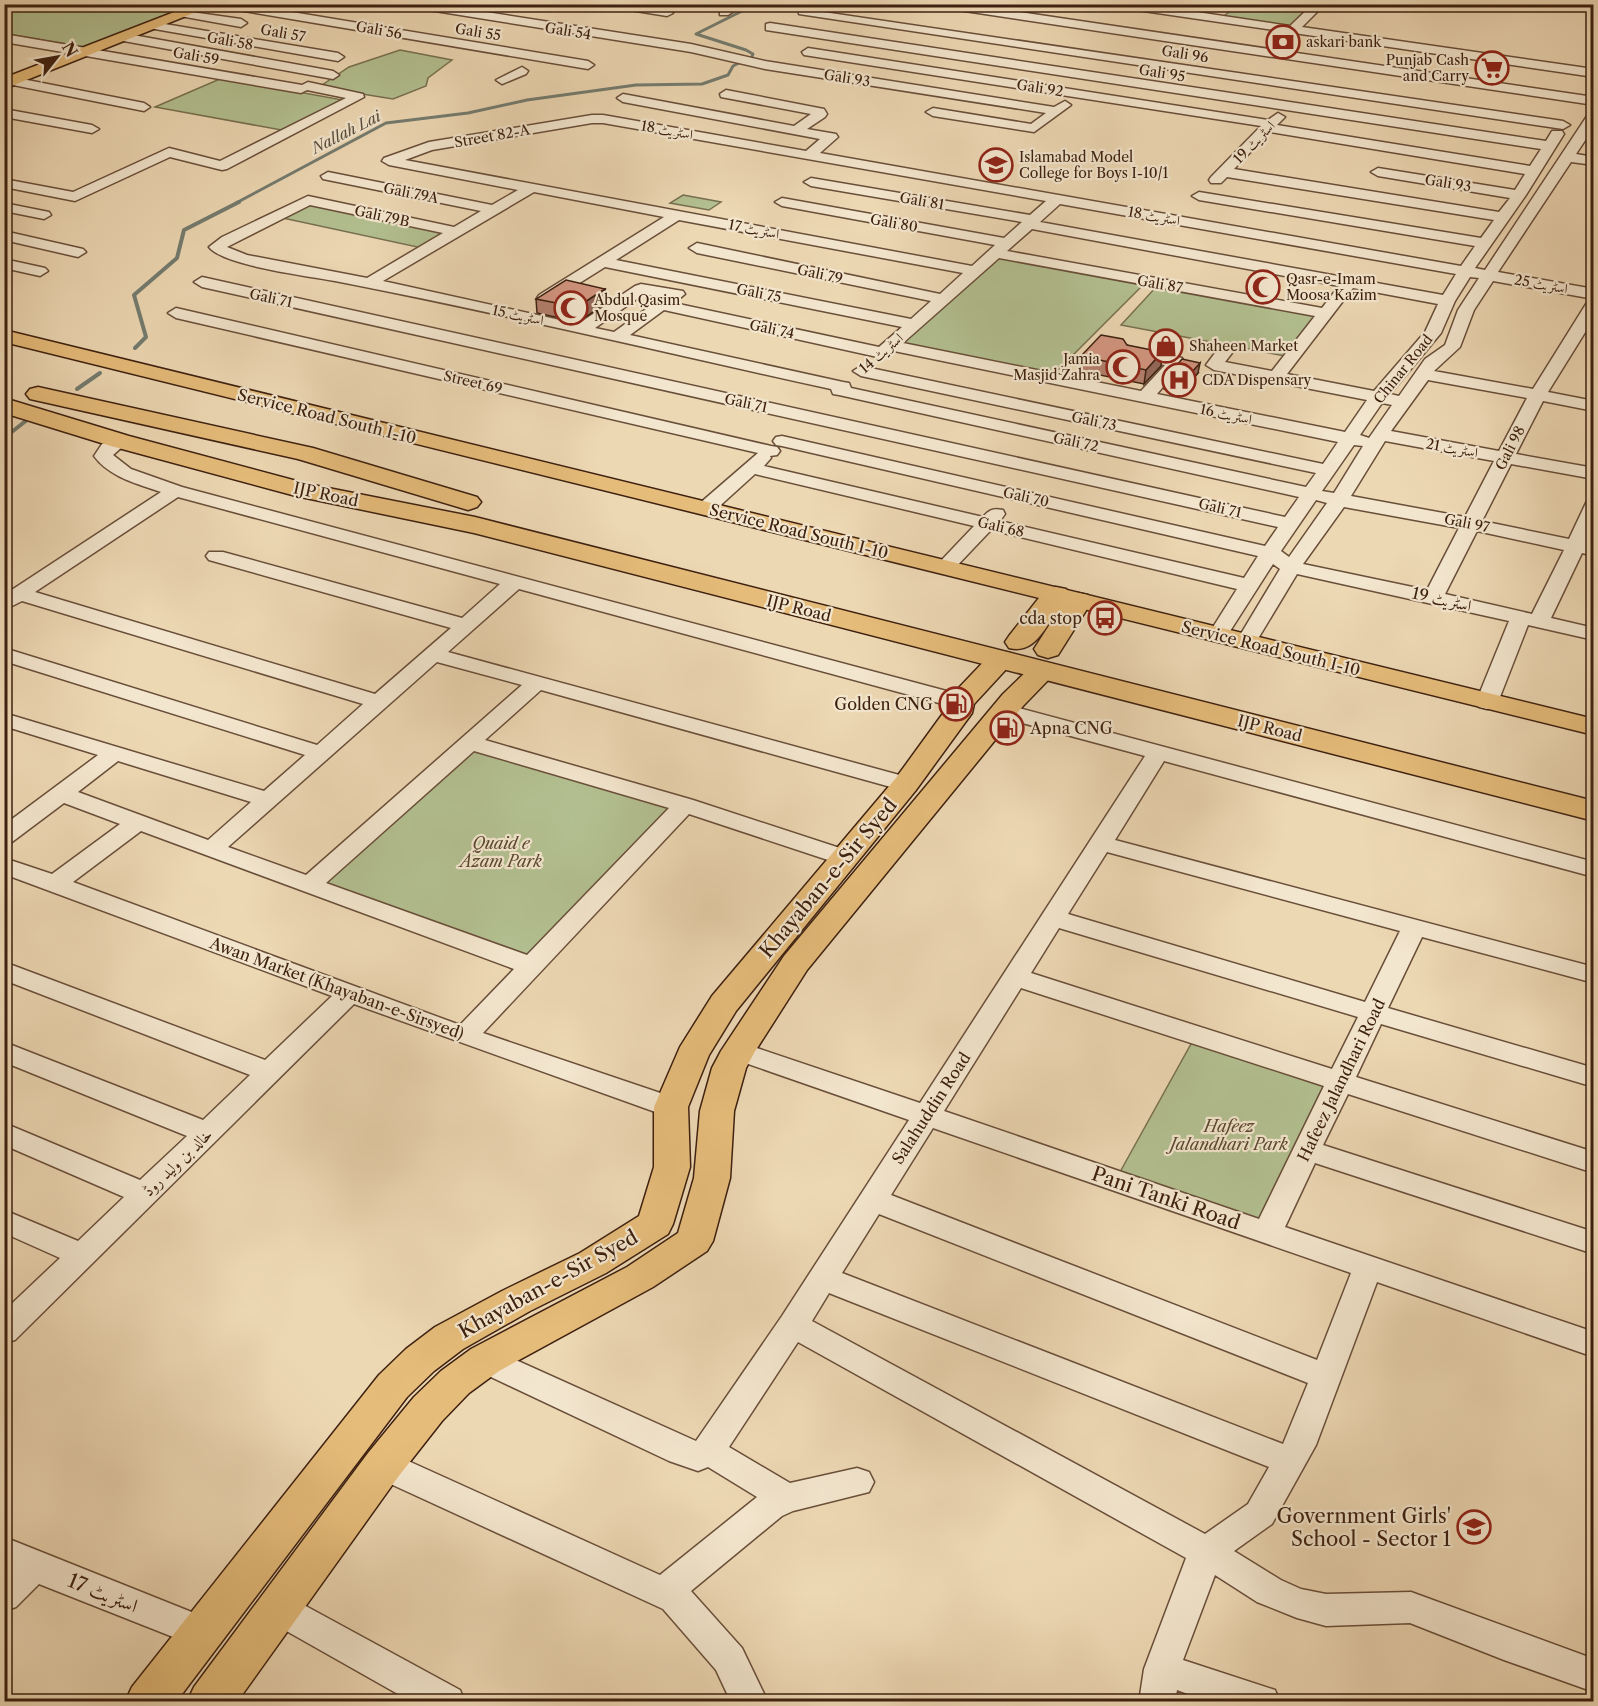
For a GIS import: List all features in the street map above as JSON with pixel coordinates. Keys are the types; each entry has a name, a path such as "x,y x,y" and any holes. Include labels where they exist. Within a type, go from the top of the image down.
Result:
{"highway":[{"name":"IJP Road","path":"4,386 342,463 432,493 1593,811"},
{"name":"IJP Road","path":"4,405 120,441 305,491 475,525 1010,651"},
{"path":"114,410 135,423 217,447 206,452 170,443 120,441"},
{"path":"402,509 376,495 266,465 275,460 389,488 432,493"},
{"path":"1010,651 1067,598"},
{"path":"1045,660 1067,598"},
{"name":"IJP Road","path":"1045,660 1593,790"}],"main road":[{"path":"8,83 209,4"},
{"name":"Service Road South I-10","path":"4,336 1593,727"},
{"name":"Khayaban-e-Sir Syed","path":"148,1701 393,1386 420,1360 449,1338 516,1301 593,1263 655,1224 672,1167 671,1107 692,1055 724,1004 906,784 964,701 1010,651"},
{"name":"Khayaban-e-Sir Syed","path":"210,1701 383,1465 428,1409 455,1382 485,1360 640,1277 694,1241 712,1178 717,1111 729,1068 738,1051 795,963 1045,660"},
{"path":"964,701 1004,711"}],"street":[{"name":"Gali 55","path":"220,4 588,65"},
{"name":"Gali 93","path":"410,4 691,48 765,65 1057,111"},
{"path":"611,4 667,13"},
{"path":"724,13 739,4"},
{"path":"938,4 1182,42 1587,100"},
{"path":"1116,4 1593,73"},
{"path":"1182,42 1231,4"},
{"path":"1299,31 1320,4"},
{"path":"830,37 876,10"},
{"name":"Gali 96","path":"803,12 1563,125"},
{"path":"184,14 255,25"},
{"name":"Gali 57","path":"153,26 338,57"},
{"name":"Gali 95","path":"770,27 1550,146"},
{"name":"Gali 58","path":"122,37 333,75"},
{"name":"Gali 59","path":"4,38 358,97 222,166 169,152 75,197 4,183"},
{"name":"اسٹریٹ 19","path":"1187,208 1331,63 1357,40"},
{"name":"Gali 92","path":"808,52 1270,126 1533,171"},
{"path":"498,66 527,68 502,80"},
{"path":"8,83 144,107"},
{"path":"726,94 819,112 820,114 798,129"},
{"path":"933,112 1034,128 1079,95"},
{"path":"623,98 831,137 809,154"},
{"name":"Chinar Road","path":"1218,635 1270,553 1378,397 1433,333 1447,301 1466,270 1519,195 1563,125 1587,100"},
{"path":"4,112 92,129"},
{"name":"Chinar Road","path":"1246,642 1291,567 1431,363 1452,347 1466,310 1568,157 1587,133 1593,116"},
{"name":"اسٹریٹ 18","path":"597,119 809,154 1057,199 1187,208 1488,275"},
{"name":"Street 82-A","path":"533,188 389,161 429,146 597,119"},
{"path":"1358,193 1398,149"},
{"path":"1568,157 1593,161"},
{"path":"660,273 687,254 773,209 843,160"},
{"name":"Gali 93","path":"1378,171 1519,195"},
{"path":"1225,172 1502,217"},
{"name":"Gali 79A","path":"328,176 495,210"},
{"name":"Gali 81","path":"811,182 1447,301"},
{"path":"369,283 533,188"},
{"name":"اسٹریٹ 17","path":"533,188 975,271"},
{"name":"اسٹریٹ 14","path":"706,508 1057,199"},
{"name":"Gali 79B","path":"225,265 217,247 308,200 457,232"},
{"path":"4,207 44,215"},
{"path":"1187,208 1484,243"},
{"name":"Gali 80","path":"773,209 1001,248"},
{"path":"518,315 677,215"},
{"path":"4,235 78,252"},
{"name":"Gali 87","path":"1001,248 1155,283 1325,314"},
{"path":"1155,283 1185,253"},
{"name":"Gali 79","path":"687,254 943,299"},
{"name":"اسٹریٹ 15","path":"225,265 246,259 369,283 842,388"},
{"name":"Gali 75","path":"603,262 914,324"},
{"path":"4,263 40,271"},
{"name":"Gali 71","path":"225,265 202,282 1290,524"},
{"name":"اسٹریٹ 25","path":"1488,275 1593,294"},
{"path":"617,337 695,280"},
{"path":"1276,377 1349,283"},
{"path":"582,329 640,289 677,294"},
{"name":"Gali 98","path":"1433,597 1537,396 1593,304"},
{"name":"Gali 74","path":"661,305 887,349"},
{"name":"Street 69","path":"176,313 776,446"},
{"name":"اسٹریٹ 16","path":"887,349 1108,389 1350,439 1378,439"},
{"path":"1227,349 1214,364 1404,402"},
{"path":"1132,353 1176,362 1145,397"},
{"name":"Gali 73","path":"861,371 1327,470"},
{"path":"1425,374 1593,406"},
{"name":"Gali 72","path":"842,388 1339,500"},
{"path":"945,567 987,524 1108,389"},
{"name":"اسٹریٹ 21","path":"1378,439 1505,457 1593,474"},
{"path":"120,441 108,448 103,456 125,473 175,491 964,701"},
{"name":"Gali 70","path":"776,446 1013,494 1270,553"},
{"name":"Gali 68","path":"751,468 1251,586"},
{"path":"12,599 175,491"},
{"name":"Gali 97","path":"1339,500 1585,548"},
{"path":"1487,702 1530,619 1585,548 1593,505"},
{"path":"1270,553 1291,567"},
{"path":"216,556 465,626"},
{"name":"اسٹریٹ 19","path":"1291,567 1593,634"},
{"path":"212,849 515,582"},
{"path":"12,599 378,702"},
{"path":"4,654 320,753"},
{"path":"433,654 906,784"},
{"path":"309,885 537,683"},
{"path":"1004,711 1593,870"},
{"path":"4,719 267,800"},
{"path":"470,742 685,805 846,858"},
{"path":"4,837 115,753"},
{"name":"Salahuddin Road","path":"703,1454 793,1325 1158,753"},
{"path":"61,794 531,966"},
{"path":"465,1036 685,805"},
{"path":"55,884 138,822"},
{"path":"1100,843 1593,975"},
{"name":"Awan Market (Khayaban-e-Sirsyed)","path":"10,873 55,884 465,1036 671,1107"},
{"path":"1052,918 1593,1078"},
{"name":"Hafeez Jalandhari Road","path":"1267,1233 1414,927"},
{"path":"1015,977 1593,1163"},
{"path":"9,978 270,1072"},
{"name":"خالد بن ولید روڈ","path":"7,1324 82,1255 350,993"},
{"name":"Pani Tanki Road","path":"738,1051 1593,1345"},
{"path":"4,1052 207,1133"},
{"path":"4,1133 145,1194"},
{"path":"1307,1150 1593,1243"},
{"path":"873,1200 1326,1377"},
{"path":"4,1221 82,1255"},
{"path":"1262,1701 1160,1685 1206,1552 1260,1514 1304,1436 1368,1268"},
{"path":"823,1278 1290,1461"},
{"path":"793,1325 1206,1552 1269,1591 1297,1603 1326,1610 1411,1607 1593,1676"},
{"path":"485,1360 703,1454 786,1498"},
{"path":"383,1465 675,1598 729,1659 750,1701"},
{"path":"664,1593 754,1519 786,1498 858,1482"},
{"path":"4,1596 19,1559"},
{"name":"اسٹریٹ 17","path":"19,1559 201,1632"},
{"path":"279,1608 447,1701"}],"green space":[{"path":"4,5 192,5 84,47 5,34"},
{"path":"1239,5 1313,5 1289,28 1221,18"},
{"path":"400,50 452,60 428,78 426,86 393,99 319,87 349,67"},
{"path":"222,78 348,101 287,131 155,107"},
{"path":"683,195 721,202 709,210 670,203"},
{"path":"307,202 450,232 422,248 278,217"},
{"path":"1001,257 1143,285 1053,375 899,346"},
{"path":"1157,286 1316,314 1285,356 1121,325"},
{"name":"Quaid e Azam Park","path":"470,743 685,805 531,966 309,885"},
{"name":"Hafeez Jalandhari Park","path":"1196,1035 1340,1081 1267,1233 1115,1181"}],"building":[{"path":"566,280 605,289 577,307 536,299"},
{"path":"1101,335 1123,339 1127,345 1162,352 1146,370 1081,356"},
{"path":"1182,359 1200,363 1182,383 1165,379"}],"waterway":[{"name":"Nallah Lai","path":"751,59 753,54 746,50 696,34 756,4"},
{"name":"Nallah Lai","path":"236,203 386,123 468,113 527,100 636,85 702,84 728,75 733,66 741,62"},
{"name":"Nallah Lai","path":"135,348 146,337 134,295 177,258 184,230 239,202"},
{"name":"Nallah Lai","path":"77,389 100,373"},
{"name":"Nallah Lai","path":"4,438 27,420"}],"place":[{"name":"askari bank","path":"1283,42"},
{"name":"Punjab Cash and Carry","path":"1492,68"},
{"name":"Islamabad Model College for Boys I-10/1","path":"996,165"},
{"name":"Qasr-e-Imam Moosa Kazim","path":"1263,287"},
{"name":"Abdul Qasim Mosque","path":"571,308"},
{"name":"Shaheen Market","path":"1166,346"},
{"name":"Jamia Masjid Zahra","path":"1123,367"},
{"name":"CDA Dispensary","path":"1179,380"},
{"name":"cda stop","path":"1105,618"},
{"name":"Golden CNG","path":"956,704"},
{"name":"Apna CNG","path":"1007,728"},
{"name":"Government Girls' School - Sector 1","path":"1474,1527"}]}
